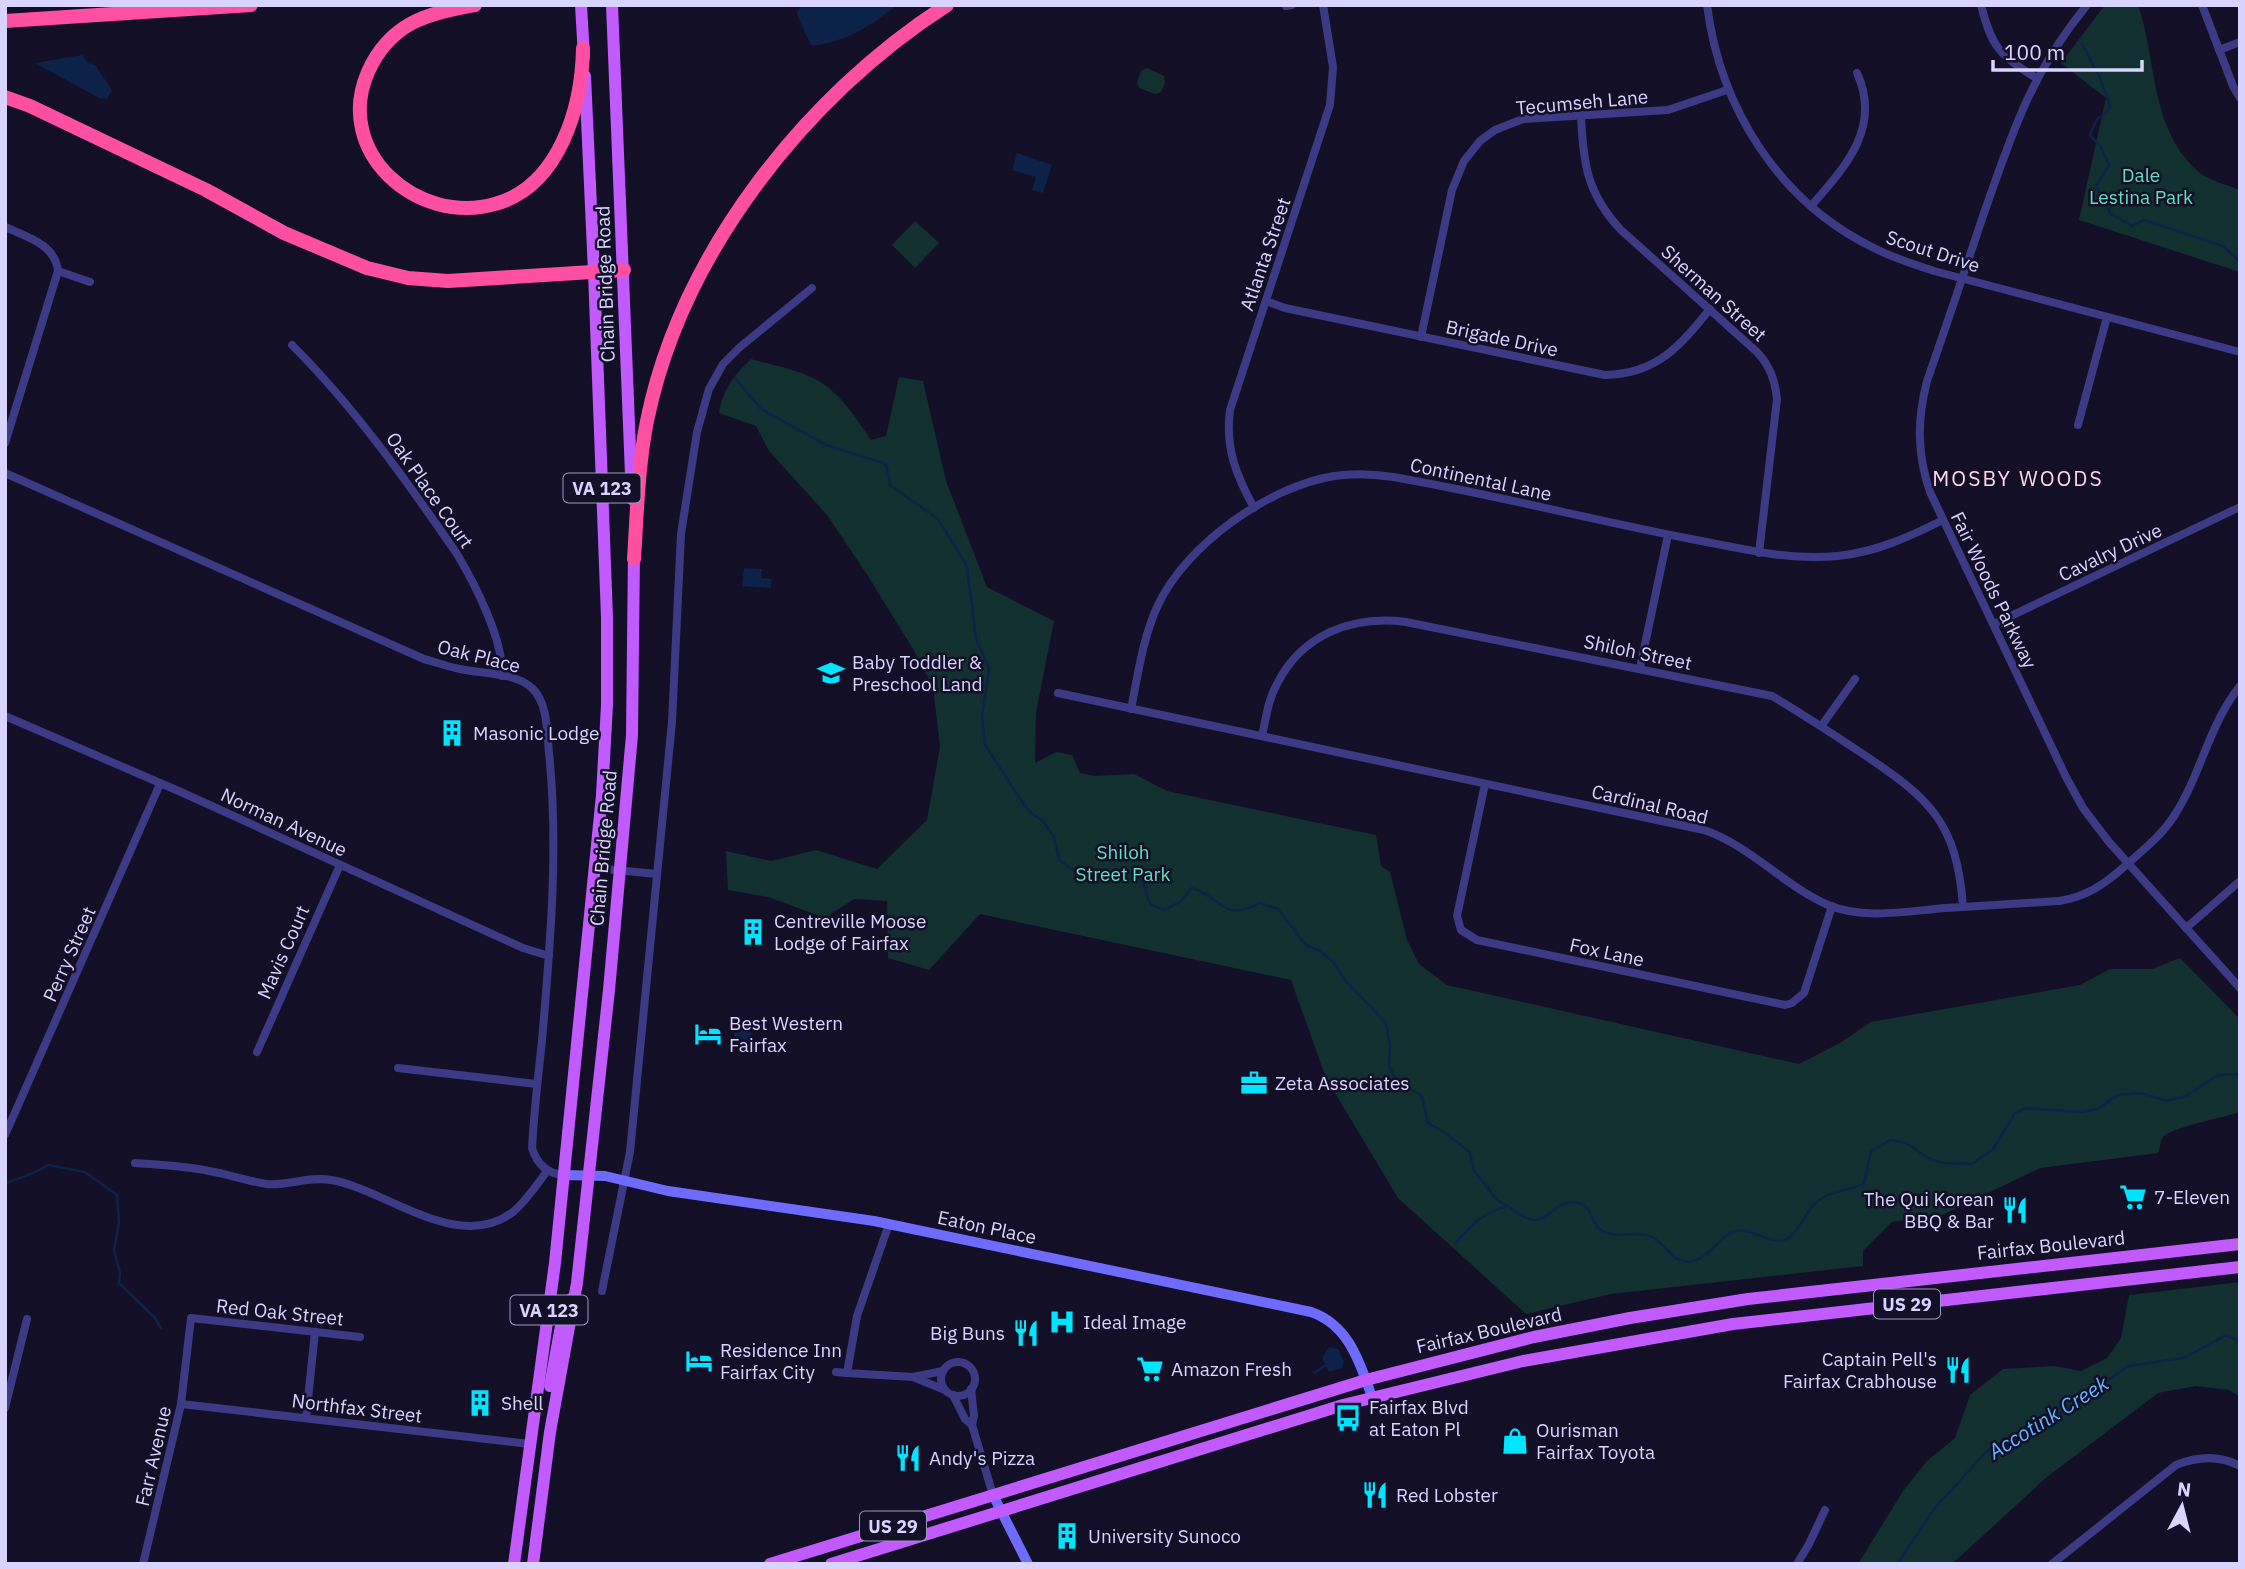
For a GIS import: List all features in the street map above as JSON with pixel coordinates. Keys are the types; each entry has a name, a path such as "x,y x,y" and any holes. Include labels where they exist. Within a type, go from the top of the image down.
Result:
{"highway":[{"path":"5,21 251,5"},
{"path":"475,5 425,15 401,29 373,62 362,89 360,115 369,149 388,175 407,191 423,199 453,206 482,207 509,198 533,182 553,158 569,125 580,86 583,48"},
{"path":"635,559 642,452 647,420 673,337 692,290 717,245 758,182 830,100 892,44 947,5"},
{"path":"5,97 30,106 183,179 284,233 367,268 408,278 448,281 624,270"}],"main road":[{"name":"Chain Bridge Road","path":"513,1564 552,1286 605,757 607,678 594,272 581,5"},
{"name":"Chain Bridge Road","path":"533,1564 549,1440 576,1288 590,1174 634,708 635,559 612,5"},
{"name":"Fairfax Boulevard","path":"770,1564 1366,1380 1534,1337 1719,1303 2240,1244"},
{"name":"Fairfax Boulevard","path":"831,1564 1372,1397 1576,1350 1733,1324 2240,1267"},
{"path":"530,1444 540,1434 543,1426 563,1315 576,1288"}],"street":[{"path":"1286,6 1292,5"},
{"name":"Atlanta Street","path":"1254,509 1233,465 1228,426 1234,395 1330,105 1333,67 1323,5"},
{"name":"Scout Drive","path":"1707,5 1716,53 1727,90 1763,154 1811,206 1845,232 1895,258 1962,279 2240,352"},
{"path":"1981,5 1989,33 1999,51 2036,78"},
{"name":"Fair Woods Parkway","path":"2087,5 2060,39 2036,78 2012,132 1927,381 1919,421 1923,472 1943,520 2074,793 2095,826 2127,864 2240,988"},
{"path":"2202,5 2240,98"},
{"path":"2219,50 2240,42"},
{"path":"1811,206 1846,164 1862,128 1867,100 1857,73"},
{"name":"Tecumseh Lane","path":"1422,337 1452,190 1469,153 1489,133 1512,122 1668,110 1727,90"},
{"name":"Sherman Street","path":"1581,116 1586,171 1601,207 1621,230 1764,360 1775,385 1777,399 1759,553"},
{"path":"5,227 45,246 55,257 58,271 5,443"},
{"path":"58,271 90,282"},
{"path":"602,1291 629,1155 672,722 681,534 703,407 716,374 731,355 812,288"},
{"name":"Brigade Drive","path":"1266,301 1285,308 1592,373 1621,375 1644,369 1665,357 1710,309"},
{"path":"2078,425 2107,317"},
{"name":"Oak Place Court","path":"292,345 326,379 364,425 457,554 470,576 489,621 503,665 502,676"},
{"name":"Oak Place","path":"5,473 424,659 524,682 538,695 542,702 547,732 554,835 549,956 532,1148 539,1163 547,1171"},
{"name":"Continental Lane","path":"1131,709 1149,627 1168,586 1184,564 1200,546 1254,509 1318,480 1372,474 1424,482 1668,535 1759,553 1800,557 1857,553 1899,542 1943,520"},
{"name":"Cavalry Drive","path":"1994,625 2240,507"},
{"path":"1640,668 1668,535"},
{"name":"Shiloh Street","path":"1262,736 1273,693 1293,660 1322,635 1361,621 1383,619 1406,621 1772,696 1822,725 1902,781 1933,810 1944,826 1958,860 1964,907"},
{"path":"1822,725 1855,679"},
{"name":"Cardinal Road","path":"1058,693 1679,824 1715,834 1750,853 1804,893 1832,906 1878,913 2069,899 2094,890 2127,864 2162,832 2174,817 2218,720 2240,686"},
{"name":"Norman Avenue","path":"5,716 523,948 549,956"},
{"name":"Perry Street","path":"5,1135 160,784"},
{"name":"Fox Lane","path":"1486,784 1457,916 1461,930 1477,940 1785,1005 1804,993 1832,906"},
{"name":"Mavis Court","path":"257,1052 340,865"},
{"path":"594,868 657,874"},
{"path":"2186,928 2240,881"},
{"path":"398,1068 537,1084"},
{"path":"135,1163 203,1170 266,1184 313,1179 331,1180 358,1188 428,1218 470,1224 493,1222 511,1213 520,1206 547,1171"},
{"name":"Eaton Place","path":"547,1171 564,1175 590,1174 668,1191 889,1224 1316,1314 1333,1324 1348,1341 1357,1355 1372,1397"},
{"path":"847,1373 857,1316 889,1224"},
{"name":"Red Oak Street","path":"187,1354 191,1318 360,1337"},
{"path":"6,1404 27,1319"},
{"path":"306,1418 315,1332"},
{"name":"Farr Avenue","path":"144,1564 181,1404 187,1354"},
{"path":"836,1373 913,1377 943,1371 957,1363 967,1365 973,1374 972,1425 993,1495 1028,1564"},
{"path":"943,1371 941,1381 964,1419 972,1425"},
{"path":"913,1377 949,1393 962,1395 971,1389"},
{"name":"Northfax Street","path":"181,1404 530,1444"},
{"path":"2052,1564 2176,1465 2187,1460 2213,1458 2240,1466"},
{"path":"1797,1564 1825,1510"}],"green space":[{"name":"Dale Lestina Park","path":"2105,5 2138,5 2157,94 2172,136 2184,156 2200,173 2240,190 2240,272 2079,220 2106,98 2061,63"},
{"path":"1147,68 1164,76 1165,83 1161,92 1155,94 1139,88 1137,82 1141,71"},
{"path":"915,221 939,243 915,268 892,245"},
{"name":"Shiloh Street Park","path":"751,359 800,372 824,384 847,406 871,440 886,436 899,377 923,381 946,481 987,587 1054,621 1036,713 1035,763 1056,752 1072,755 1080,773 1095,776 1134,774 1167,791 1376,835 1381,866 1390,872 1407,940 1419,964 1447,985 1799,1064 1840,1043 1871,1022 2080,985 2110,969 2152,969 2180,958 2240,1019 2240,1112 2186,1126 2168,1134 2162,1138 2158,1153 2040,1168 1942,1215 1892,1222 1863,1251 1863,1266 1611,1294 1526,1314 1398,1198 1326,1078 1291,980 980,914 929,970 888,958 887,901 854,899 825,918 768,897 728,890 726,851 771,861 816,850 877,869 927,820 940,747 933,687 868,576 827,515 769,451 756,426 719,413 730,383"},
{"path":"2240,1282 2240,1397 2229,1390 2196,1386 2158,1393 2047,1477 1952,1564 1858,1564 1903,1491 1927,1461 1955,1438 1970,1395 2003,1369 2055,1366 2081,1371 2107,1358 2121,1338 2129,1295"}],"water":[{"path":"801,5 898,5 858,32 836,41 811,46 797,14"},
{"path":"82,55 88,63 95,65 112,90 107,99 99,98 35,63"},
{"path":"1017,153 1052,165 1043,193 1032,190 1036,177 1012,170"},
{"path":"744,568 762,569 761,578 772,579 771,588 742,586"},
{"path":"746,1024 752,1034 751,1040 738,1049 734,1041 735,1025"},
{"path":"1329,1347 1338,1349 1344,1361 1342,1368 1329,1372 1322,1358"}],"waterway":[{"path":"2082,44 2100,78 2110,106 2105,114 2097,119 2090,135 2101,147 2109,165 2096,186 2111,214 2132,226 2144,220 2223,246 2240,262"},
{"path":"735,378 761,409 826,445 886,464 890,485 938,519 967,566 976,639 989,668 982,716 985,745 1021,800 1031,813 1043,821 1054,837 1059,860 1087,880 1122,872 1135,874 1144,884 1150,904 1164,910 1180,902 1192,888 1230,910 1247,909 1260,903 1278,909 1306,945 1320,951 1333,962 1345,980 1386,1023 1390,1044 1389,1065 1396,1081 1422,1096 1428,1123 1470,1152 1473,1169 1498,1201 1508,1206"},
{"path":"1455,1244 1478,1220 1499,1209 1508,1206 1532,1220 1541,1219 1569,1202 1579,1203 1587,1208 1602,1231 1650,1236 1678,1260 1692,1261 1706,1255 1723,1238 1737,1231 1750,1232 1776,1241 1789,1238 1819,1200 1864,1184 1871,1151 1891,1140 1906,1143 1928,1158 1944,1163 1972,1164 1993,1149 2015,1113 2026,1108 2081,1112 2098,1109 2118,1095 2141,1093 2167,1101 2186,1096 2218,1075 2240,1074"},
{"path":"5,1184 48,1165 85,1172 117,1195 119,1223 114,1250 120,1273 119,1283 155,1318 161,1328"},
{"name":"Accotink Creek","path":"1897,1564 1934,1509 1989,1449 2068,1409 2128,1366 2184,1358 2226,1335 2240,1342"},
{"path":"1314,1373 1326,1365"}],"place":[{"name":"Baby Toddler & Preschool Land","path":"831,673"},
{"name":"Masonic Lodge","path":"452,733"},
{"name":"Centreville Moose Lodge of Fairfax","path":"753,932"},
{"name":"Best Western Fairfax","path":"708,1034"},
{"name":"Zeta Associates","path":"1254,1083"},
{"name":"7-Eleven","path":"2133,1197"},
{"name":"The Qui Korean BBQ & Bar","path":"2015,1210"},
{"name":"Ideal Image","path":"1062,1322"},
{"name":"Big Buns","path":"1026,1333"},
{"name":"Residence Inn Fairfax City","path":"699,1361"},
{"name":"Amazon Fresh","path":"1150,1369"},
{"name":"Captain Pell's Fairfax Crabhouse","path":"1958,1370"},
{"name":"Shell","path":"480,1403"},
{"name":"Fairfax Blvd at Eaton Pl","path":"1348,1418"},
{"name":"Ourisman Fairfax Toyota","path":"1515,1441"},
{"name":"Andy's Pizza","path":"908,1458"},
{"name":"Red Lobster","path":"1375,1495"},
{"name":"University Sunoco","path":"1067,1536"}],"district":[{"name":"MOSBY WOODS","path":"2018,478"}]}
